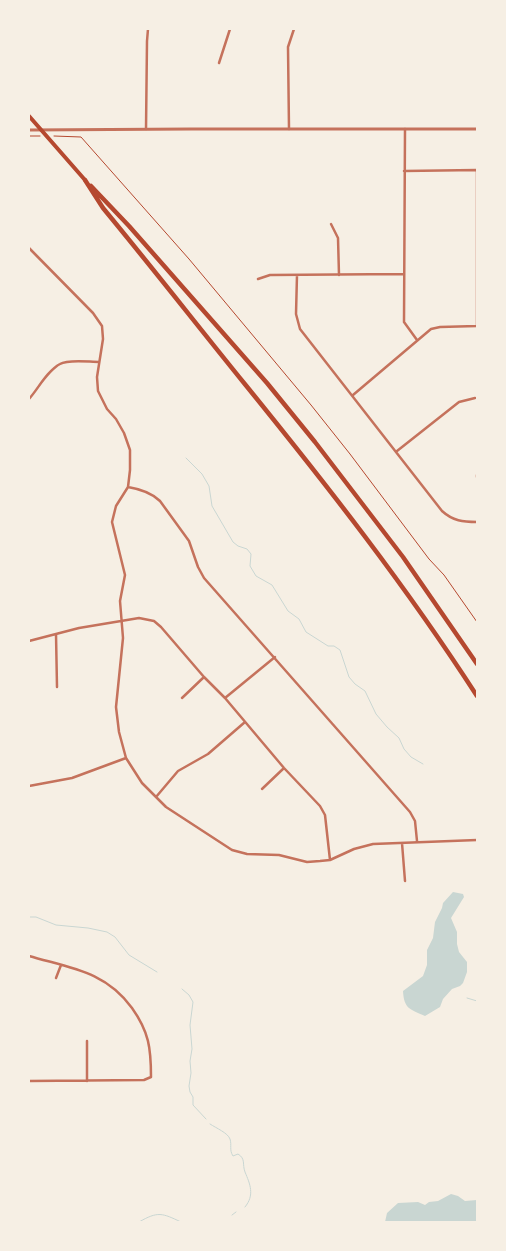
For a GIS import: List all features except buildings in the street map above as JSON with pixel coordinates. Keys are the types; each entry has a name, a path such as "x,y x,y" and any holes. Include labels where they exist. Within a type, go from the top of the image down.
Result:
{"highway":[{"path":"85,180 103,208 309,462 377,551 425,617 477,696"},
{"path":"85,180 113,208 261,377 321,449 403,557 477,664"}],"main road":[{"path":"29,116 85,180"}],"street":[{"path":"146,129 148,29"},
{"path":"219,63 230,29"},
{"path":"289,129 288,47 294,29"},
{"path":"405,129 404,322 417,340"},
{"path":"29,130 477,129"},
{"path":"353,395 424,333 435,327 477,326 477,170 404,171"},
{"path":"331,224 338,238 339,274"},
{"path":"29,248 98,319 102,326 103,339 97,380 101,400 124,433 130,450 128,487 116,506 112,522 125,576 120,602 123,638 116,707 119,732 126,758 142,783 166,807 232,850 247,854 279,855 307,862 330,860 354,849 373,844 477,840"},
{"path":"258,279 270,275 404,274"},
{"path":"297,275 296,314 300,329 442,511 450,518 462,522 477,522"},
{"path":"30,397 53,369 60,364 66,362 99,362"},
{"path":"397,451 459,402 475,398"},
{"path":"128,487 148,492 160,501 189,541 198,568 204,578 410,812 415,821 417,842"},
{"path":"29,641 79,628 122,620 139,618 154,621 320,806 325,815 330,860"},
{"path":"56,634 56,687"},
{"path":"225,698 274,656"},
{"path":"182,698 204,677"},
{"path":"156,797 178,771 208,754 245,722"},
{"path":"29,786 72,778 126,758"},
{"path":"262,789 284,768"},
{"path":"402,843 405,881"},
{"path":"29,956 101,979 122,994 142,1023 151,1051 151,1076 144,1080 29,1081"},
{"path":"56,978 61,965"},
{"path":"87,1041 87,1081"}],"path":[{"path":"29,136 81,136 86,144 189,259 298,389 356,461 429,559 440,570 477,622"}],"shaded area":[{"path":"453,892 463,894 464,897 451,918 457,932 459,952 467,962 467,972 463,983 452,989 443,999 440,1007 425,1016 415,1012 406,1005 403,991 423,976 427,965 427,950 433,938 435,922 443,903"},
{"path":"451,1194 465,1201 477,1200 477,1222 385,1222 387,1213 398,1203 418,1202 425,1205"}],"waterway":[{"path":"186,458 202,474 209,486 212,506 233,542 247,549 251,554 250,566 256,576 272,585 288,611 299,619 306,632 328,646 334,646 340,650 349,677 365,691 376,714 399,738 404,749 411,757 423,764"},
{"path":"29,917 36,917 56,925 107,932 115,937 129,955 157,972"},
{"path":"182,989 193,1002 190,1025 192,1049 190,1092 193,1097 193,1105 206,1119"},
{"path":"467,998 477,1001"},
{"path":"210,1124 227,1135 230,1139 233,1156 238,1154 243,1160 251,1190 250,1198 245,1207"},
{"path":"232,1215 236,1212"},
{"path":"139,1222 160,1214 181,1222"},
{"path":"29,1222 49,1222"}]}
